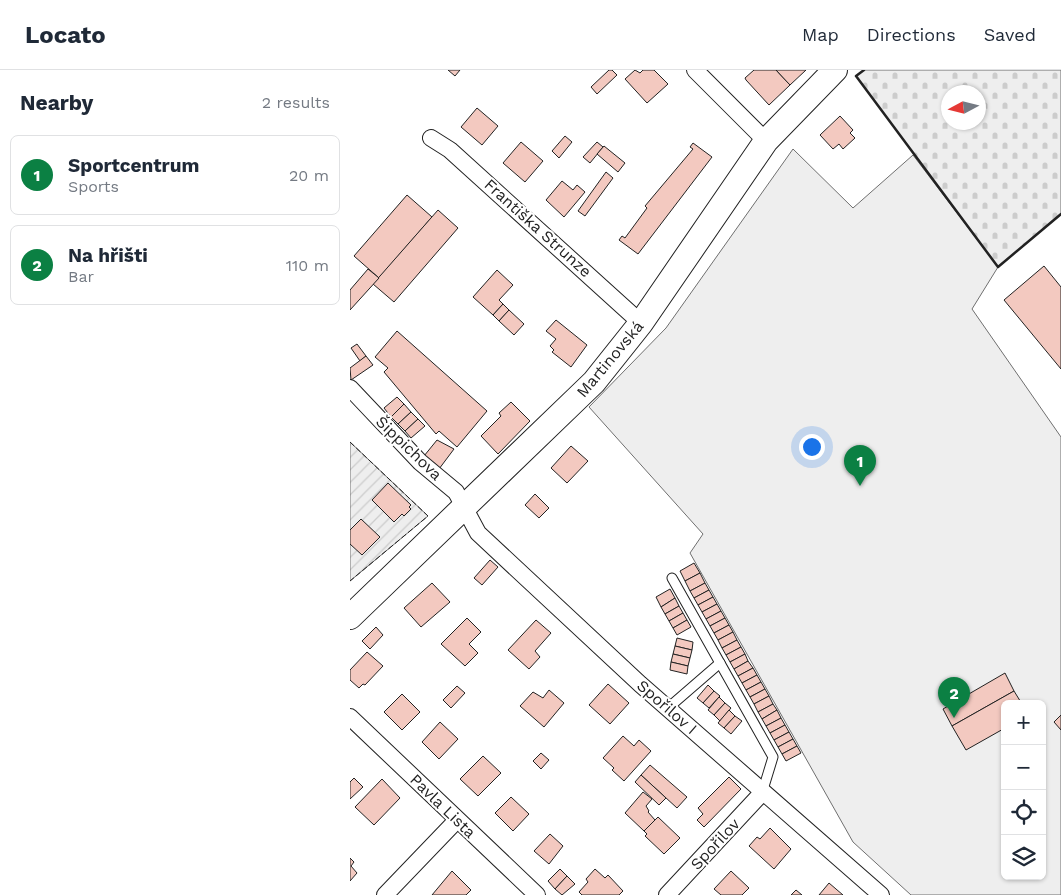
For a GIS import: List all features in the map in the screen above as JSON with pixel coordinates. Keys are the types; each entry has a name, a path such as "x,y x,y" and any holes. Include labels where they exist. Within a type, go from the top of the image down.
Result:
{"street":[{"path":"695,70 766,141"},
{"name":"Martinovská","path":"350,617 466,508 594,382 641,322 766,141 835,70"},
{"name":"Františka Strunze","path":"431,138 450,150 641,322"},
{"name":"Šippichova","path":"350,388 420,462 456,492 466,508"},
{"name":"Spořilov I","path":"466,508 478,533 762,793 881,895"},
{"name":"Pavla Lista","path":"350,717 537,895"},
{"name":"Spořilov","path":"667,895 762,793"},
{"path":"385,895 457,820"}],"lane":[{"path":"672,578 773,757 762,793"},
{"path":"668,708 720,664"}],"green space":[{"path":"864,70 1061,70 1061,214 998,267 856,76"},
{"path":"793,149 853,208 913,155 998,267 972,309 1061,437 1061,895 911,895 853,842 690,553 703,534 589,407 666,328"},
{"path":"350,442 428,516 350,581"}],"building":[{"path":"448,70 460,70 455,76"},
{"path":"609,70 612,70 617,75 597,94 591,87"},
{"path":"635,70 640,73 643,70 654,70 668,84 647,103 625,79"},
{"path":"754,70 776,70 790,85 769,105 745,78"},
{"path":"776,70 806,70 790,85"},
{"path":"477,108 498,126 482,145 461,127"},
{"path":"840,116 853,130 850,133 855,138 843,149 839,144 833,149 820,135"},
{"path":"565,136 572,142 559,158 552,151"},
{"path":"521,142 543,161 525,182 503,163"},
{"path":"597,142 603,147 590,163 583,157"},
{"path":"693,143 712,157 638,254 619,240 622,236 625,238 647,208 645,206 693,149 690,147"},
{"path":"604,146 625,163 618,172 597,154"},
{"path":"606,172 613,178 585,216 578,211"},
{"path":"562,181 573,190 577,185 585,192 564,217 546,200"},
{"path":"407,195 432,217 379,278 354,256"},
{"path":"438,210 458,228 394,302 373,284"},
{"path":"1044,266 1061,287 1061,369 1004,300"},
{"path":"368,269 379,278 350,310 350,290"},
{"path":"497,270 513,285 499,300 503,304 493,315 473,297"},
{"path":"503,304 509,310 499,321 493,315"},
{"path":"509,310 524,324 514,335 499,321"},
{"path":"556,320 587,345 571,367 552,352 554,350 550,346 556,339 546,331"},
{"path":"397,331 487,411 457,447 439,431 436,434 384,372 388,368 375,357"},
{"path":"357,344 366,356 360,361 351,348"},
{"path":"366,356 373,365 351,380 350,368"},
{"path":"397,397 404,404 391,417 384,408"},
{"path":"511,402 530,421 498,454 481,436 501,416 499,413"},
{"path":"404,404 411,412 398,424 391,417"},
{"path":"411,412 418,419 405,431 398,424"},
{"path":"418,419 425,426 411,438 405,431"},
{"path":"437,440 454,449 439,469 424,456"},
{"path":"571,446 588,461 567,483 551,468"},
{"path":"388,483 411,505 409,507 411,509 404,516 402,514 394,522 372,500"},
{"path":"535,494 549,508 539,518 525,505"},
{"path":"361,519 380,537 362,555 350,544 350,530"},
{"path":"490,560 498,567 482,585 474,578"},
{"path":"694,563 700,573 685,581 680,571"},
{"path":"700,573 705,583 690,591 685,581"},
{"path":"432,583 450,602 421,627 404,608"},
{"path":"705,583 709,590 694,598 690,591"},
{"path":"670,589 675,598 661,607 656,597"},
{"path":"709,590 713,597 698,605 694,598"},
{"path":"713,597 717,604 702,612 698,605"},
{"path":"675,598 679,606 665,614 661,607"},
{"path":"717,604 721,611 706,619 702,612"},
{"path":"679,606 683,613 669,621 665,614"},
{"path":"721,611 725,618 710,626 706,619"},
{"path":"683,613 687,620 673,628 669,621"},
{"path":"467,618 481,632 469,644 478,653 465,666 441,644"},
{"path":"725,618 729,625 714,633 710,626"},
{"path":"536,620 551,633 535,651 540,657 529,669 508,650"},
{"path":"687,620 691,627 677,635 673,628"},
{"path":"729,625 733,632 718,640 714,633"},
{"path":"376,627 383,635 370,649 362,641"},
{"path":"733,632 737,640 722,648 718,640"},
{"path":"677,638 693,642 692,650 675,646"},
{"path":"737,640 741,647 726,655 722,648"},
{"path":"675,646 692,650 690,658 673,654"},
{"path":"741,647 745,654 730,662 726,655"},
{"path":"367,652 383,666 365,685 363,684 359,688 350,680 350,670"},
{"path":"673,654 690,658 688,666 671,662"},
{"path":"745,654 748,661 734,669 730,662"},
{"path":"748,661 753,668 738,676 734,669"},
{"path":"671,662 688,666 687,674 670,670"},
{"path":"753,668 757,675 742,683 738,676"},
{"path":"1005,673 1014,691 952,726 943,709"},
{"path":"757,675 761,682 746,690 742,683"},
{"path":"761,682 765,689 750,697 746,690"},
{"path":"608,684 629,703 610,724 589,705"},
{"path":"708,685 714,691 703,703 697,698"},
{"path":"457,686 465,693 451,708 443,700"},
{"path":"765,689 769,696 754,704 750,697"},
{"path":"549,690 564,703 544,727 520,706 533,692 543,698"},
{"path":"714,691 720,696 709,708 703,703"},
{"path":"1014,691 1020,700 1001,700 1001,730 966,750 952,726"},
{"path":"402,694 420,712 402,730 384,712"},
{"path":"769,696 773,704 758,712 754,704"},
{"path":"719,697 725,703 714,715 708,710"},
{"path":"725,703 731,708 720,721 714,715"},
{"path":"773,704 777,710 762,719 758,712"},
{"path":"729,710 735,716 724,728 718,723"},
{"path":"777,710 781,718 766,726 762,719"},
{"path":"1061,715 1061,730 1054,722"},
{"path":"735,716 742,721 731,734 724,728"},
{"path":"781,718 785,725 770,733 766,726"},
{"path":"440,722 458,739 439,759 422,742"},
{"path":"785,725 789,732 774,740 770,733"},
{"path":"789,732 793,739 778,747 774,740"},
{"path":"623,736 634,746 639,740 651,751 624,781 603,758"},
{"path":"793,739 797,746 782,754 778,747"},
{"path":"797,746 801,753 786,761 782,754"},
{"path":"541,753 549,760 541,769 533,761"},
{"path":"483,756 501,773 478,796 460,779"},
{"path":"650,765 687,797 677,808 641,775"},
{"path":"641,775 666,798 659,805 635,782"},
{"path":"729,777 741,789 704,827 697,820 703,814 698,808"},
{"path":"354,778 363,787 350,799 350,782"},
{"path":"382,779 400,798 374,825 355,807"},
{"path":"643,792 652,799 646,806 648,812 655,820 644,831 625,813"},
{"path":"511,797 529,814 513,831 495,813"},
{"path":"658,817 680,838 664,854 645,836 647,834 644,831"},
{"path":"770,828 791,849 774,869 749,846 757,837 760,839"},
{"path":"550,834 563,846 549,864 534,851"},
{"path":"350,858 354,862 351,866 357,873 350,881"},
{"path":"560,869 567,876 555,889 548,881"},
{"path":"595,869 605,878 608,875 623,891 619,895 582,895 579,892 588,882 586,879"},
{"path":"452,871 471,890 466,895 432,895"},
{"path":"731,871 749,888 742,895 721,895 714,889"},
{"path":"567,876 575,884 562,895 555,889"},
{"path":"829,883 843,895 819,895"},
{"path":"796,890 802,895 791,895"}],"fence":[{"path":"350,442 428,516 350,581"}],"wall":[{"path":"864,70 856,76 998,267 1061,214"}],"place":[{"name":"Sportcentrum","path":"860,486"},
{"name":"Na hřišti","path":"954,718"}]}
